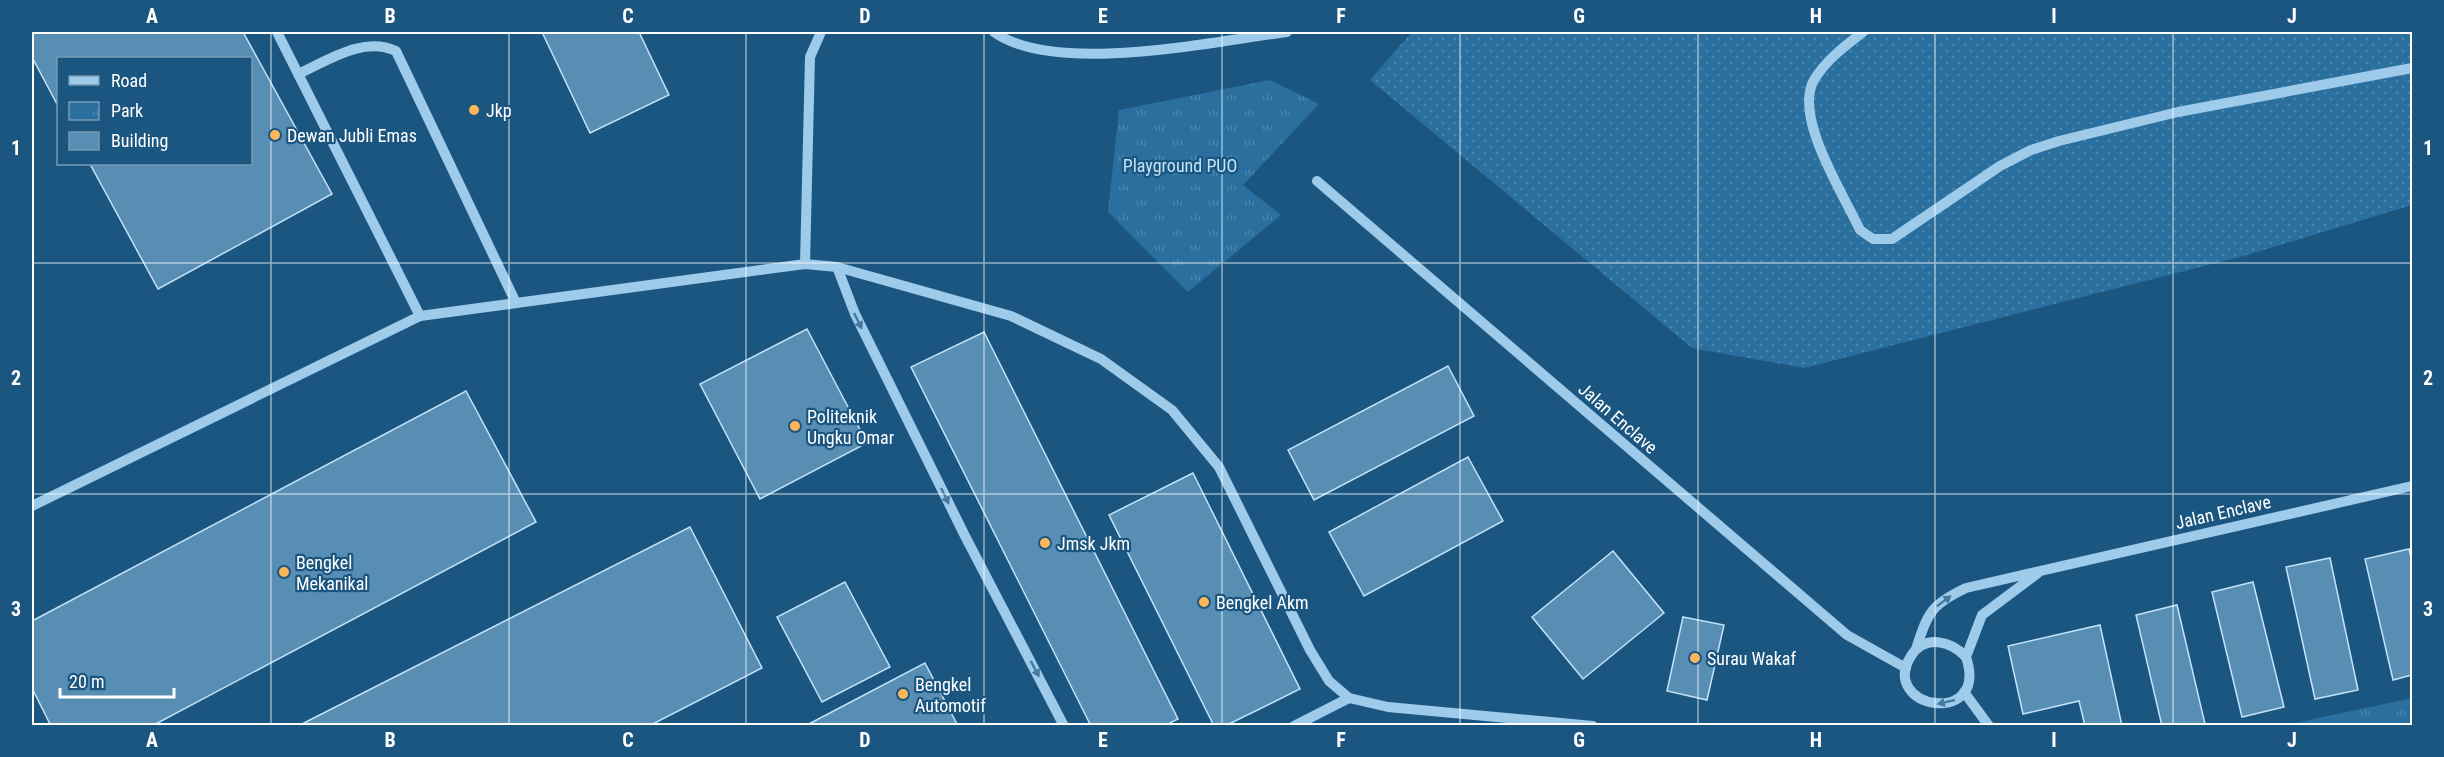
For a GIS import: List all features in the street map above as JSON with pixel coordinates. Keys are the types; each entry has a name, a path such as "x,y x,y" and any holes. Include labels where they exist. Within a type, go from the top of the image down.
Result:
{"street":[{"path":"277,32 420,316"},
{"path":"805,264 810,57 821,32"},
{"path":"994,32 1004,39 1061,53 1141,52 1287,32"},
{"path":"1863,32 1839,51 1813,81 1808,110 1817,140 1860,230 1873,239 1892,239 1914,227 1933,210 2000,166 2031,150 2059,141 2178,112 2412,68"},
{"path":"298,74 358,47 381,44 396,51 516,303"},
{"name":"Jalan Enclave","path":"1317,182 1847,635 1906,668 1916,650 1926,617 1944,598 1966,588 2412,486"},
{"path":"32,506 420,316 805,264 837,267 1011,316 1101,359 1172,410 1219,467 1310,650 1329,681 1349,698 1388,707 1593,726"},
{"path":"837,267 855,314 944,494 1064,726"},
{"name":"Jalan Enclave","path":"1964,693 1969,681 1970,668 1966,657 1982,615 2040,571"},
{"path":"1916,650 1935,641 1946,642 1957,647 1966,657"},
{"path":"1906,668 1911,691 1920,700 1931,704 1943,704 1955,700 1964,693 1989,726"},
{"path":"1294,726 1349,698"}],"green space":[{"path":"1412,32 2412,32 2412,205 2247,255 1804,368 1692,348 1370,80"},
{"name":"Playground PUO","path":"1270,80 1319,104 1243,185 1281,215 1188,292 1108,212 1119,110"},
{"path":"2412,698 2412,725 2286,725"}],"building":[{"name":"Dewan Jubli Emas","path":"32,32 243,32 332,194 158,289 91,165 252,165 252,57 57,57 57,104 32,57"},
{"path":"542,32 639,32 669,95 590,133"},
{"path":"807,329 867,443 760,499 700,384"},
{"name":"Jmsk Jkm","path":"984,332 1178,719 1164,726 1091,726 911,367"},
{"path":"1448,366 1474,416 1314,500 1288,450"},
{"name":"Bengkel Mekanikal","path":"466,391 536,522 152,726 51,726 32,688 32,621"},
{"path":"1468,457 1503,521 1364,596 1329,532"},
{"name":"Bengkel Akm","path":"1193,473 1300,689 1225,726 1214,726 1109,515"},
{"path":"690,527 762,668 649,726 298,726"},
{"path":"2409,549 2412,562 2412,675 2393,680 2365,559"},
{"path":"1613,551 1664,613 1583,679 1532,617"},
{"path":"2330,558 2358,690 2315,699 2286,567"},
{"path":"845,582 890,667 822,702 777,617"},
{"path":"2253,582 2284,707 2242,717 2212,592"},
{"path":"2177,605 2205,724 2198,726 2162,726 2136,615"},
{"name":"Surau Wakaf","path":"1683,617 1724,625 1707,700 1667,691"},
{"path":"2100,625 2122,726 2085,726 2079,701 2023,714 2008,646"},
{"name":"Bengkel Automotif","path":"925,663 958,726 805,726"}],"place":[{"name":"Jkp","path":"474,110"},
{"name":"Dewan Jubli Emas","path":"275,135"},
{"name":"Politeknik Ungku Omar","path":"795,426"},
{"name":"Jmsk Jkm","path":"1045,543"},
{"name":"Bengkel Mekanikal","path":"284,572"},
{"name":"Bengkel Akm","path":"1204,602"},
{"name":"Surau Wakaf","path":"1695,658"},
{"name":"Bengkel Automotif","path":"903,694"}]}
